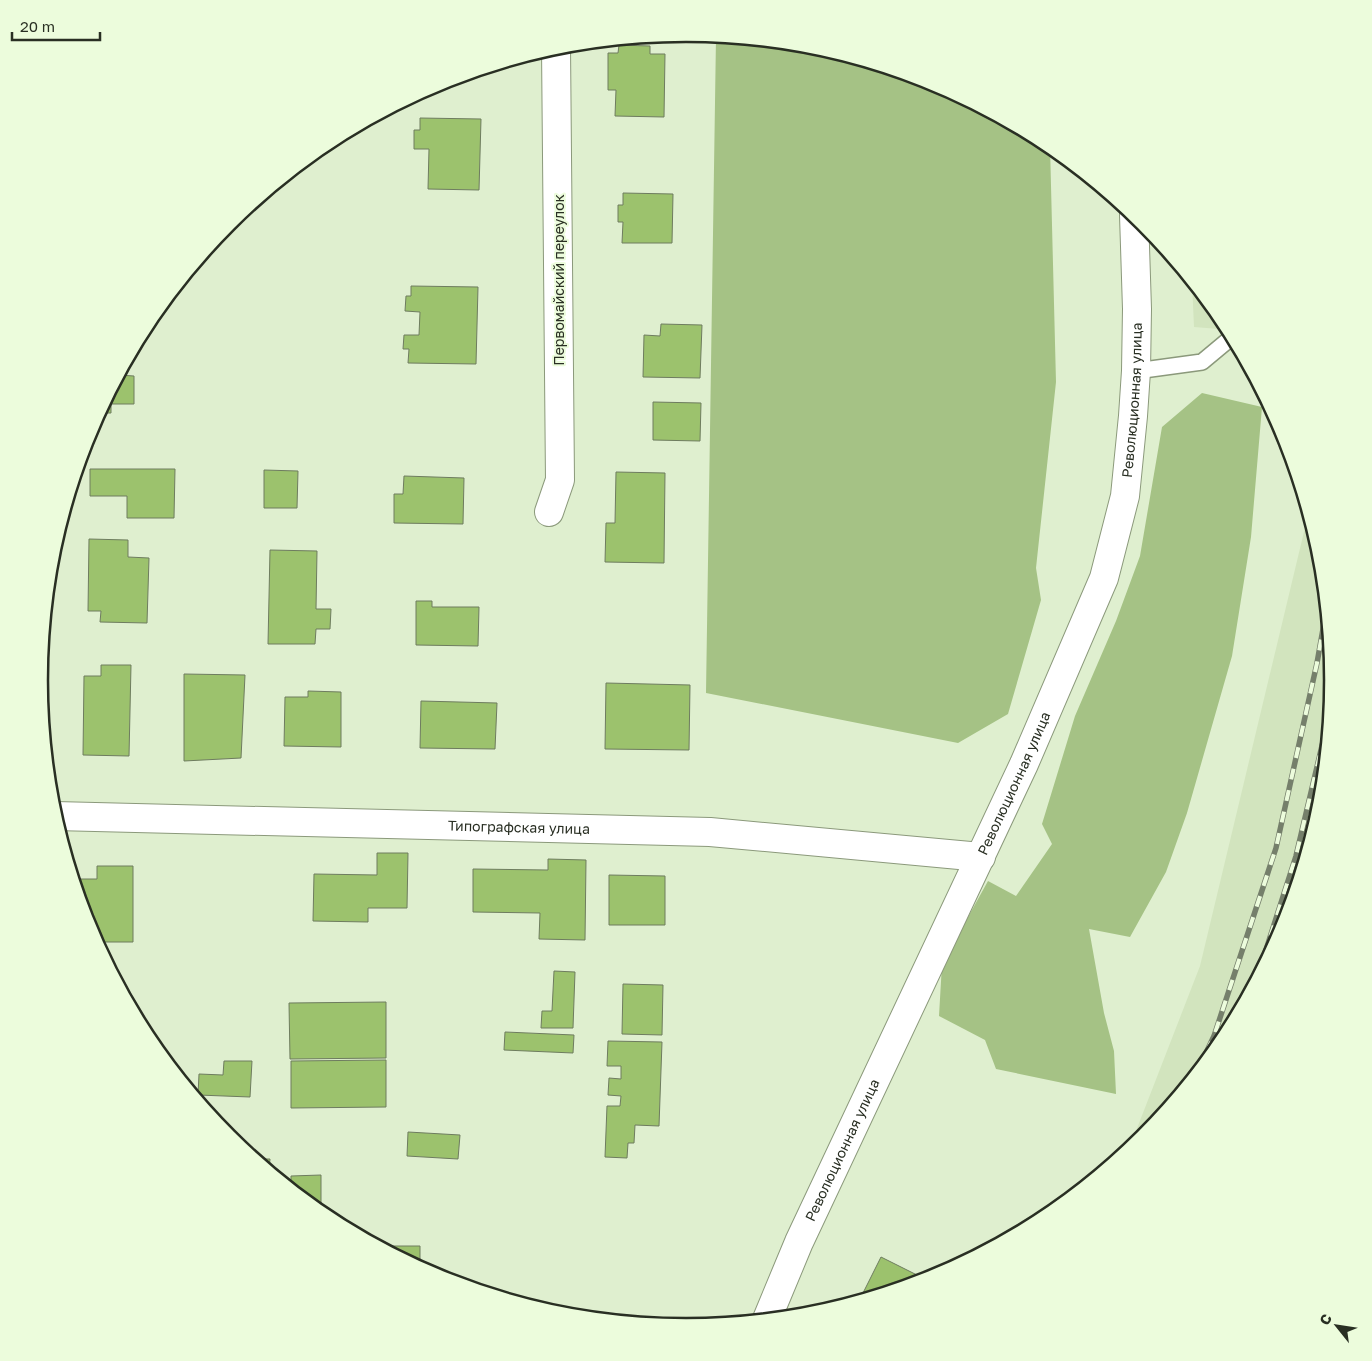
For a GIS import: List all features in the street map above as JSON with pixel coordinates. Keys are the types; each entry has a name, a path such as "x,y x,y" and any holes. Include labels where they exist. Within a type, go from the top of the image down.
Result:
{"street":[{"name":"Первомайский переулок","path":"549,512 560,480 556,56"},
{"name":"Революционная улица","path":"770,1313 799,1242 1024,764 1104,578 1126,496 1134,416 1137,309 1134,227"},
{"name":"Типографская улица","path":"63,816 710,832 981,857"}],"lane":[{"path":"1136,371 1202,362 1226,341"}],"shaded area":[{"path":"716,43 769,48 810,55 851,64 891,76 968,108 1005,128 1050,157 1056,382 1036,568 1041,600 1008,714 958,743 706,693"},
{"path":"1192,293 1218,329 1194,327"},
{"path":"1202,393 1262,407 1251,537 1232,656 1187,813 1166,872 1130,937 1089,929 1104,1013 1114,1051 1116,1094 996,1069 985,1040 939,1016 942,964 988,881 1016,896 1052,844 1042,824 1075,716 1116,621 1140,556 1162,427"},
{"path":"1305,527 1319,597 1324,680 1319,764 1302,846 1290,886 1275,925 1239,999 1192,1069 1166,1101 1135,1134 1200,966"}],"building":[{"path":"630,45 650,46 650,54 665,54 664,117 615,116 616,90 608,90 608,53 618,53 619,46"},
{"path":"420,118 481,119 479,190 428,189 429,149 414,149 414,130 420,130"},
{"path":"623,193 673,194 672,243 622,243 623,222 618,222 618,205 623,205"},
{"path":"411,286 478,287 476,364 408,363 409,349 403,349 404,335 419,335 420,312 405,311 406,296 411,296"},
{"path":"661,324 702,325 700,378 643,377 644,335 660,336"},
{"path":"126,375 134,376 134,404 111,404"},
{"path":"653,402 701,403 700,441 653,440"},
{"path":"90,469 175,469 174,518 127,518 127,496 90,496"},
{"path":"264,470 298,471 297,508 264,508"},
{"path":"616,472 665,473 664,563 605,562 606,523 615,523"},
{"path":"404,476 464,478 463,524 394,523 394,494 403,494"},
{"path":"89,539 128,540 128,557 149,558 147,623 100,622 101,611 88,611"},
{"path":"270,550 317,551 316,609 331,609 330,629 316,629 315,644 268,644"},
{"path":"416,601 432,601 432,607 479,607 478,646 416,645"},
{"path":"101,665 131,665 129,756 83,755 84,676 101,676"},
{"path":"184,674 245,675 241,758 184,761"},
{"path":"606,683 690,685 689,750 605,749"},
{"path":"308,691 341,692 341,747 284,746 285,697 308,697"},
{"path":"421,701 497,703 495,749 420,748"},
{"path":"377,853 408,853 407,908 368,908 368,922 313,921 314,874 377,875"},
{"path":"548,859 586,860 585,940 539,939 540,913 473,912 473,869 548,870"},
{"path":"97,866 133,866 133,942 105,942 80,879 97,879"},
{"path":"609,875 665,876 665,925 609,925"},
{"path":"554,971 575,972 573,1028 541,1028 542,1011 552,1011"},
{"path":"623,984 663,985 662,1035 622,1034"},
{"path":"386,1002 386,1058 290,1059 289,1003"},
{"path":"505,1032 574,1035 573,1053 504,1050"},
{"path":"608,1041 662,1042 659,1126 635,1125 634,1143 628,1143 627,1158 605,1157 607,1106 620,1106 621,1096 608,1095 609,1078 621,1079 621,1066 607,1066"},
{"path":"386,1060 386,1107 291,1108 291,1061"},
{"path":"224,1061 252,1061 250,1097 201,1095 198,1091 199,1074 223,1075"},
{"path":"408,1132 460,1135 458,1159 407,1156"},
{"path":"321,1175 321,1203 291,1181 291,1176"},
{"path":"391,1246 420,1246 420,1260"},
{"path":"881,1257 917,1275 891,1285 863,1293"}],"railway":[{"path":"1211,1042 1276,848 1322,633"},
{"path":"1271,933 1296,856 1320,755"}]}
